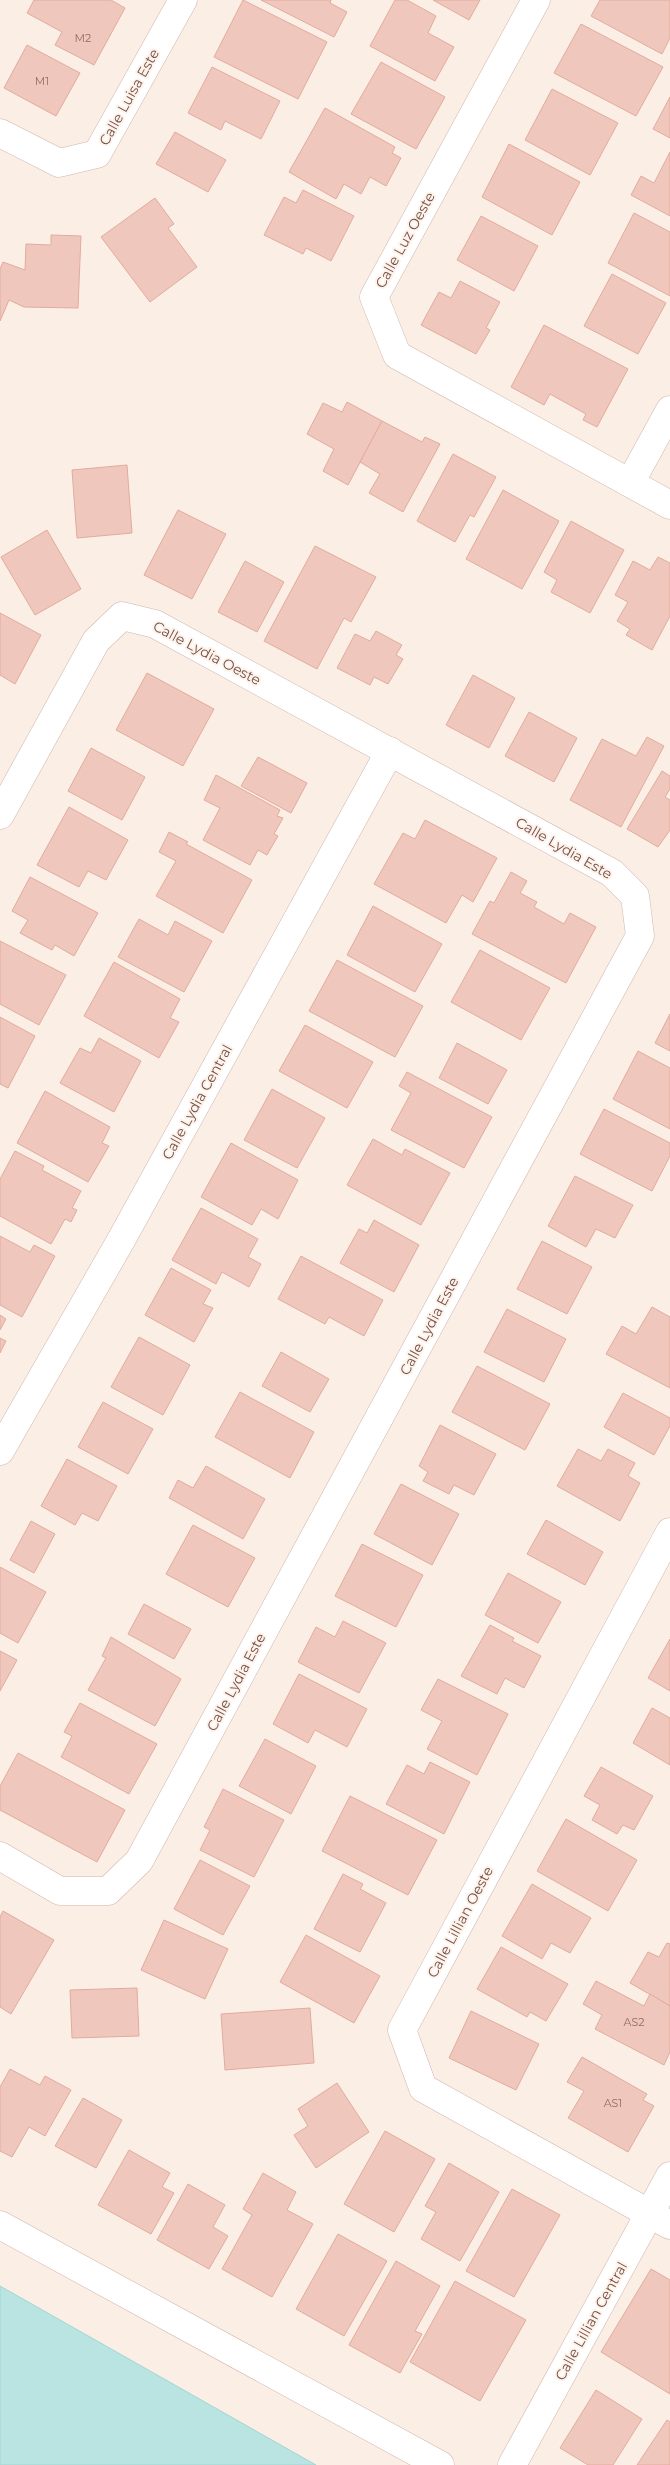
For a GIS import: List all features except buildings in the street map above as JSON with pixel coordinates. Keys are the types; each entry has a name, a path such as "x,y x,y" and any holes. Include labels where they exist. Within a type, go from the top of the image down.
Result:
{"street":[{"name":"Calle Luisa Este","path":"0,133 58,164 97,154 183,0"},
{"name":"Calle Luz Oeste","path":"536,0 374,297 397,355 630,483"},
{"path":"670,410 630,483 670,505"},
{"name":"Calle Lydia Oeste","path":"0,815 96,640 122,616 155,624 390,751"},
{"name":"Calle Lydia Central","path":"0,1451 120,1242 390,751"},
{"name":"Calle Lydia Este","path":"0,1856 60,1891 108,1891 139,1861 640,936 635,896 612,873 390,751"},
{"name":"Calle Lillian Oeste","path":"660,2219 423,2088 402,2030 670,1532"},
{"name":"Calle Lillian Central","path":"512,2465 660,2219 670,2176"},
{"path":"0,2225 440,2465"}],"water":[{"path":"0,2286 316,2465 0,2465"}]}
